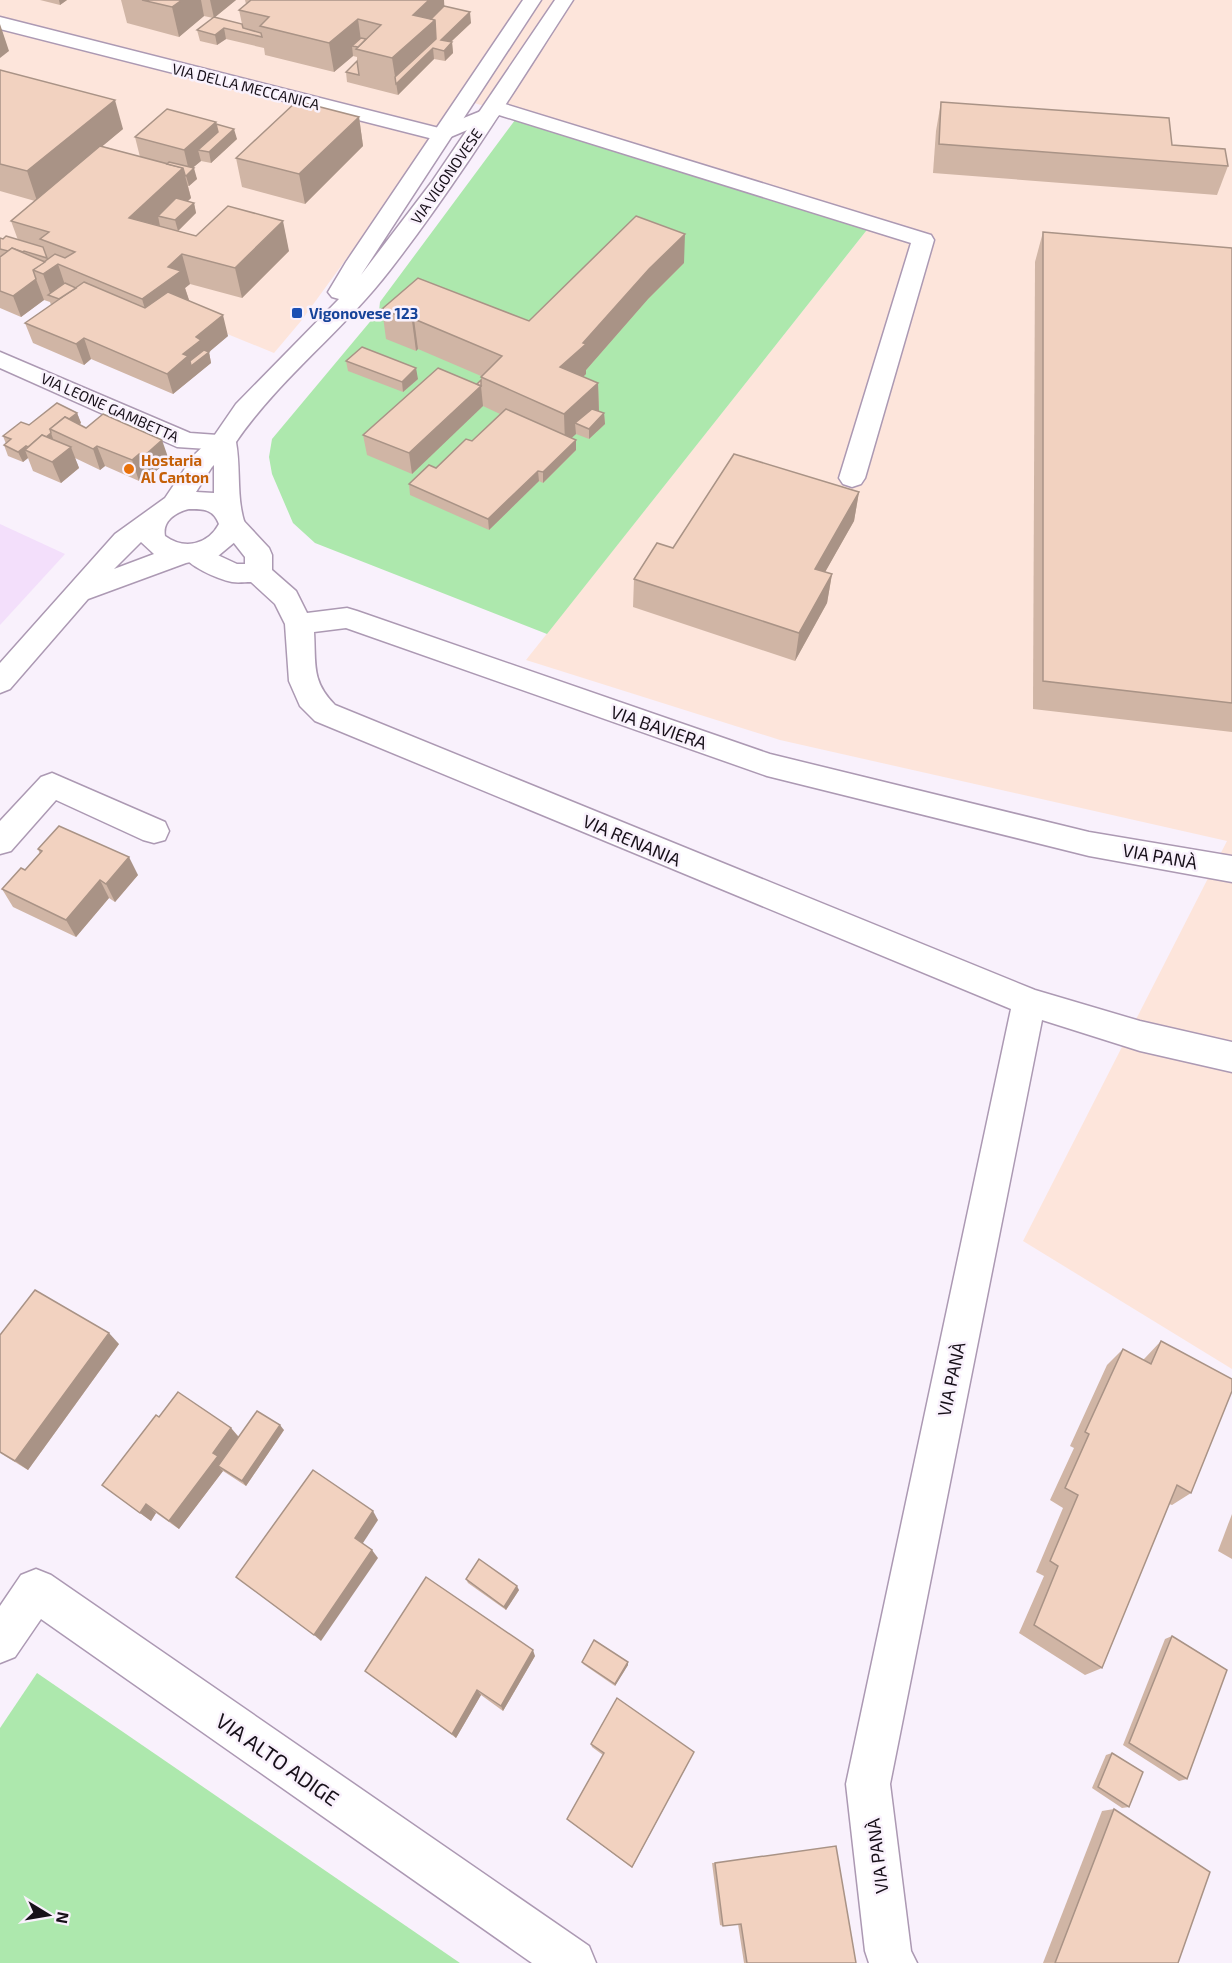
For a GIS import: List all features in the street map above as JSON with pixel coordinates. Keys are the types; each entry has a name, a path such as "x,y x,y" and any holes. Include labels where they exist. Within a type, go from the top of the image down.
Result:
{"street":[{"name":"VIA VIGONOVESE","path":"313,342 357,262 532,0"},
{"name":"VIA VIGONOVESE","path":"164,512 203,461 223,442 244,410 313,342 381,267 492,110 564,0"},
{"name":"VIA DELLA MECCANICA","path":"0,23 441,135"},
{"path":"441,135 492,110 923,240 852,478"},
{"name":"VIA LEONE GAMBETTA","path":"0,359 186,441 223,442"},
{"path":"223,442 227,465 230,517 259,555 258,573"},
{"name":"VIA VIGONOVESE","path":"0,682 124,540 164,512 200,499 213,501 230,517 225,538 218,544 79,593"},
{"path":"164,512 151,530 153,540 169,551 188,553 233,573 258,573 286,598 299,624"},
{"name":"VIA BAVIERA","path":"299,624 347,618 767,765 1089,844"},
{"name":"VIA RENANIA","path":"299,624 303,681 310,698 325,713 1029,1002"},
{"path":"0,842 52,785 154,831"},
{"name":"VIA PANÀ","path":"1089,844 1232,869"},
{"path":"1029,1002 1140,1036 1232,1057"},
{"name":"VIA PANÀ","path":"892,1963 888,1951 868,1784 1029,1002"},
{"name":"VIA ALTO ADIGE","path":"0,1642 36,1590 572,1963"}],"shaded area":[{"path":"0,0 1232,0 1232,1369 1023,1241 1227,841 780,740 526,660 870,226 471,102 433,140 301,321 274,353 0,241"},
{"path":"0,524 65,554 0,625"}],"green space":[{"path":"518,116 870,226 547,634 315,543 293,523 272,474 269,457 272,439 379,311 380,302"},
{"path":"37,1673 460,1963 0,1963 0,1728"}],"building":[{"path":"142,0 182,0 172,7"},
{"path":"251,0 429,0 413,15 435,20 392,58 356,49 381,25 358,19 329,43 260,26 269,17 239,10"},
{"path":"444,6 470,12 441,40 452,42 444,51 433,48 396,84 395,77 436,39 435,20 431,19"},
{"path":"214,17 242,24 243,28 261,33 262,37 224,28 215,35 197,30"},
{"path":"361,38 366,39 358,47 352,46"},
{"path":"357,61 359,75 346,72"},
{"path":"0,70 115,100 27,171 0,164"},
{"path":"297,101 359,117 299,174 236,158"},
{"path":"941,102 1169,118 1172,145 1225,149 1228,166 939,144"},
{"path":"167,109 216,122 184,150 135,137"},
{"path":"216,124 234,129 209,152 198,150 218,132"},
{"path":"100,146 183,168 129,218 196,236 228,206 283,221 235,268 182,254 168,267 181,271 142,299 58,264 43,274 33,270 55,254 65,258 75,252 40,239 49,232 11,221"},
{"path":"169,162 194,168 186,176 183,168 167,164"},
{"path":"176,198 194,203 175,220 158,216"},
{"path":"636,216 685,234 649,269 583,343 586,344 560,367 598,383 564,414 481,377 502,356 414,319 412,321 382,309 418,278 529,321"},
{"path":"1043,232 1232,248 1232,703 1043,681"},
{"path":"6,236 43,247 47,258 12,248 8,251 0,249 0,238 3,239"},
{"path":"12,248 45,262 33,270 36,279 13,296 0,291 0,257"},
{"path":"84,282 145,308 168,292 223,315 196,337 201,340 183,354 188,356 167,374 84,338 76,344 25,323"},
{"path":"65,283 76,288 59,299 48,295"},
{"path":"362,347 416,368 402,382 346,361"},
{"path":"204,350 209,352 191,366 190,361"},
{"path":"438,368 481,386 409,453 363,435"},
{"path":"57,403 77,413 69,419 65,417 50,429 51,433 46,437 42,435 18,452 4,445 11,439 3,436 21,422 29,425"},
{"path":"506,409 576,440 543,472 538,471 488,519 409,484 429,465 436,468 466,439 472,441"},
{"path":"592,409 604,413 589,429 575,423"},
{"path":"103,414 162,440 144,456 139,454 132,460 97,446 93,449 50,429 65,417 86,428"},
{"path":"42,435 71,447 52,462 25,450"},
{"path":"734,454 859,492 815,569 832,574 799,633 634,579 657,543 673,548"},
{"path":"59,826 129,857 106,884 100,880 66,920 2,889 21,868 25,870 42,851 38,849"},
{"path":"35,1290 109,1333 15,1461 0,1452 0,1335"},
{"path":"1161,1341 1232,1379 1232,1391 1191,1493 1177,1485 1102,1668 1034,1625 1058,1566 1050,1561 1078,1495 1065,1488 1089,1434 1085,1432 1123,1349 1151,1364"},
{"path":"178,1392 231,1428 213,1453 218,1456 169,1521 146,1504 140,1513 102,1485 156,1415 159,1417"},
{"path":"257,1411 280,1425 242,1481 218,1466"},
{"path":"313,1470 373,1511 355,1538 372,1550 314,1635 236,1577"},
{"path":"479,1559 517,1586 504,1607 466,1579"},
{"path":"426,1577 533,1650 501,1706 477,1690 452,1734 365,1671"},
{"path":"1172,1636 1227,1670 1187,1779 1129,1743"},
{"path":"594,1640 628,1662 615,1684 582,1662"},
{"path":"617,1698 694,1752 632,1867 567,1819 604,1753 591,1744"},
{"path":"1112,1753 1143,1772 1129,1807 1098,1787"},
{"path":"1114,1809 1210,1872 1178,1963 1055,1963"},
{"path":"836,1846 856,1963 747,1963 741,1924 723,1926 715,1863"}],"place":[{"name":"Vigonovese 123","path":"297,313"},
{"name":"Hostaria Al Canton","path":"129,469"}]}
